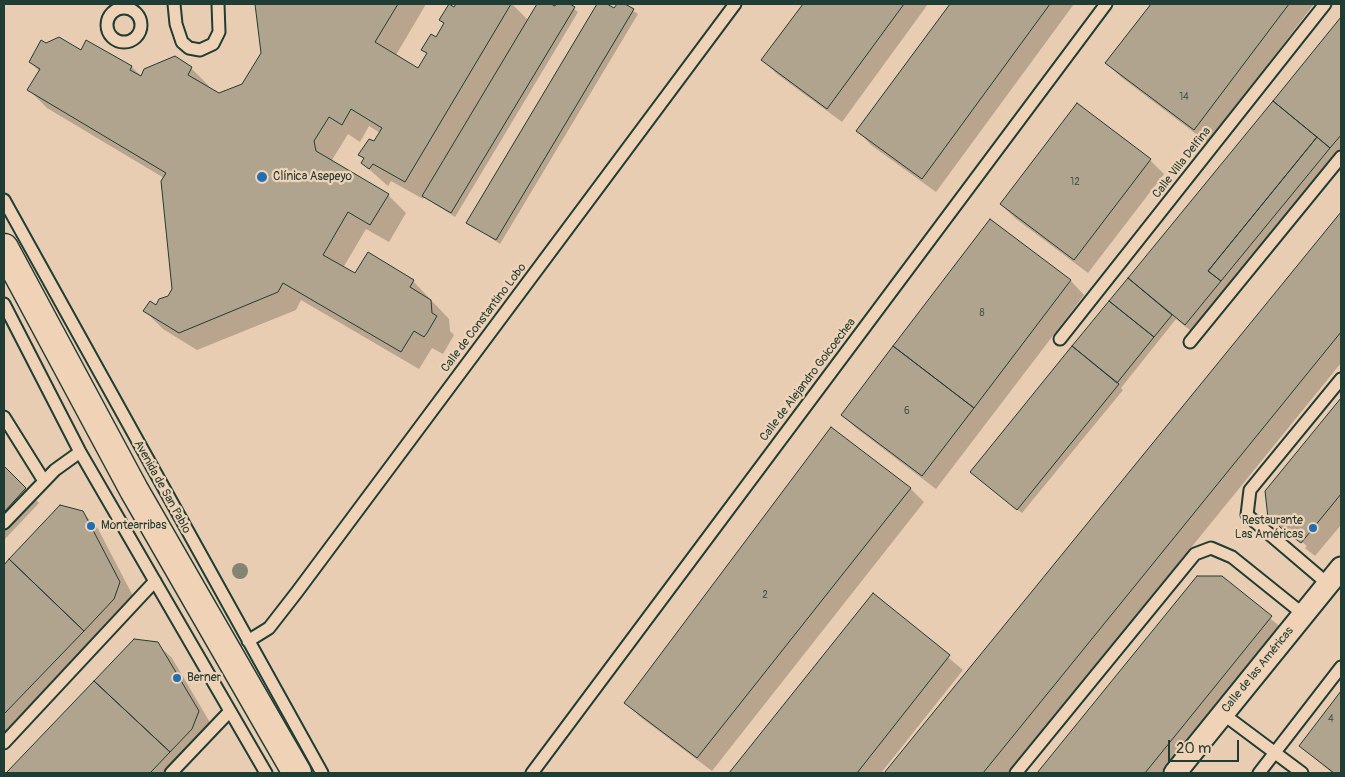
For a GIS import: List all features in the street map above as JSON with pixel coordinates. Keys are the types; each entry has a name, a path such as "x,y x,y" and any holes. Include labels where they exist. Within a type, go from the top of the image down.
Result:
{"street":[{"name":"Avenida de San Pablo","path":"4,248 134,490 297,773"},
{"name":"Calle de las Américas","path":"1175,773 1335,576"}],"lane":[{"path":"174,4 176,24 182,42 189,48 200,50 213,44 219,32 218,4"},
{"name":"Calle de Constantino Lobo","path":"248,641 269,628 297,592 735,4"},
{"name":"Calle de Alejandro Goicoechea","path":"532,773 1106,4"},
{"name":"Calle Villa Delfina","path":"1060,339 1325,4"},
{"path":"1190,342 1341,156"},
{"name":"Avenida de San Pablo","path":"4,200 322,773"},
{"path":"4,307 80,452 266,773"},
{"path":"1335,576 1247,515 1250,490 1341,378"},
{"path":"4,417 44,481"},
{"path":"4,523 55,470 80,452"},
{"path":"1016,773 1195,554 1211,548 1232,557 1303,614"},
{"path":"4,743 155,581"},
{"path":"1259,773 1341,667"},
{"path":"171,773 230,711"},
{"path":"1223,714 1302,773"}],"building":[{"name":"Clínica Asepeyo","path":"255,4 398,4 375,42 418,68 427,53 421,50 431,34 436,37 444,23 439,20 449,4 454,7 456,4 511,4 405,182 373,164 369,169 361,163 364,158 358,155 369,139 374,141 382,128 351,109 342,125 329,117 314,141 316,151 389,194 370,225 348,212 323,255 355,273 368,252 414,280 410,287 431,300 432,313 437,316 424,337 414,331 401,352 283,283 278,292 179,333 143,311 150,301 156,305 159,299 168,296 172,289 161,181 166,173 27,90 40,69 29,62 41,40 46,43 59,37 81,50 86,40 132,66 130,70 141,76 144,69 175,56 192,67 188,75 219,93 242,84 261,53"},
{"path":"537,4 551,4 555,6 556,4 570,4 575,7 451,213 422,196"},
{"path":"597,4 607,4 614,8 617,4 625,4 634,9 496,240 466,223"},
{"path":"803,4 904,4 827,109 761,60"},
{"path":"950,4 1050,4 922,179 856,131"},
{"path":"1151,4 1289,4 1194,130 1105,63"},
{"path":"1341,17 1341,135 1330,148 1273,101"},
{"path":"1273,101 1317,137 1208,271 1221,281 1185,325 1128,278"},
{"path":"1077,103 1151,159 1074,260 1000,204"},
{"path":"1317,137 1330,148 1221,281 1208,271"},
{"path":"1341,212 1341,332 983,773 884,773"},
{"path":"990,219 1071,280 974,408 893,346"},
{"path":"1128,278 1172,315 1154,337 1109,301"},
{"path":"1109,301 1154,337 1117,383 1072,346"},
{"path":"893,346 974,408 922,476 841,415"},
{"path":"1072,346 1119,384 1017,510 970,472"},
{"path":"1341,398 1341,494 1301,543 1268,518 1265,491"},
{"path":"831,427 911,488 697,758 624,703"},
{"path":"4,466 26,488 4,512"},
{"path":"60,505 83,511 120,582 114,599 84,631 9,559"},
{"path":"9,559 84,631 4,714 4,565"},
{"path":"1197,576 1222,576 1272,616 1145,773 1037,773"},
{"path":"873,593 950,655 857,773 729,773"},
{"path":"134,639 158,642 199,711 192,729 170,752 94,681"},
{"path":"94,681 170,752 150,773 6,773"},
{"path":"1341,691 1341,773 1334,773 1299,746"}],"place":[{"name":"Clínica Asepeyo","path":"262,177"},
{"name":"Montearribas","path":"91,526"},
{"name":"Restaurante Las Américas","path":"1313,528"},
{"name":"Berner","path":"177,678"}]}
